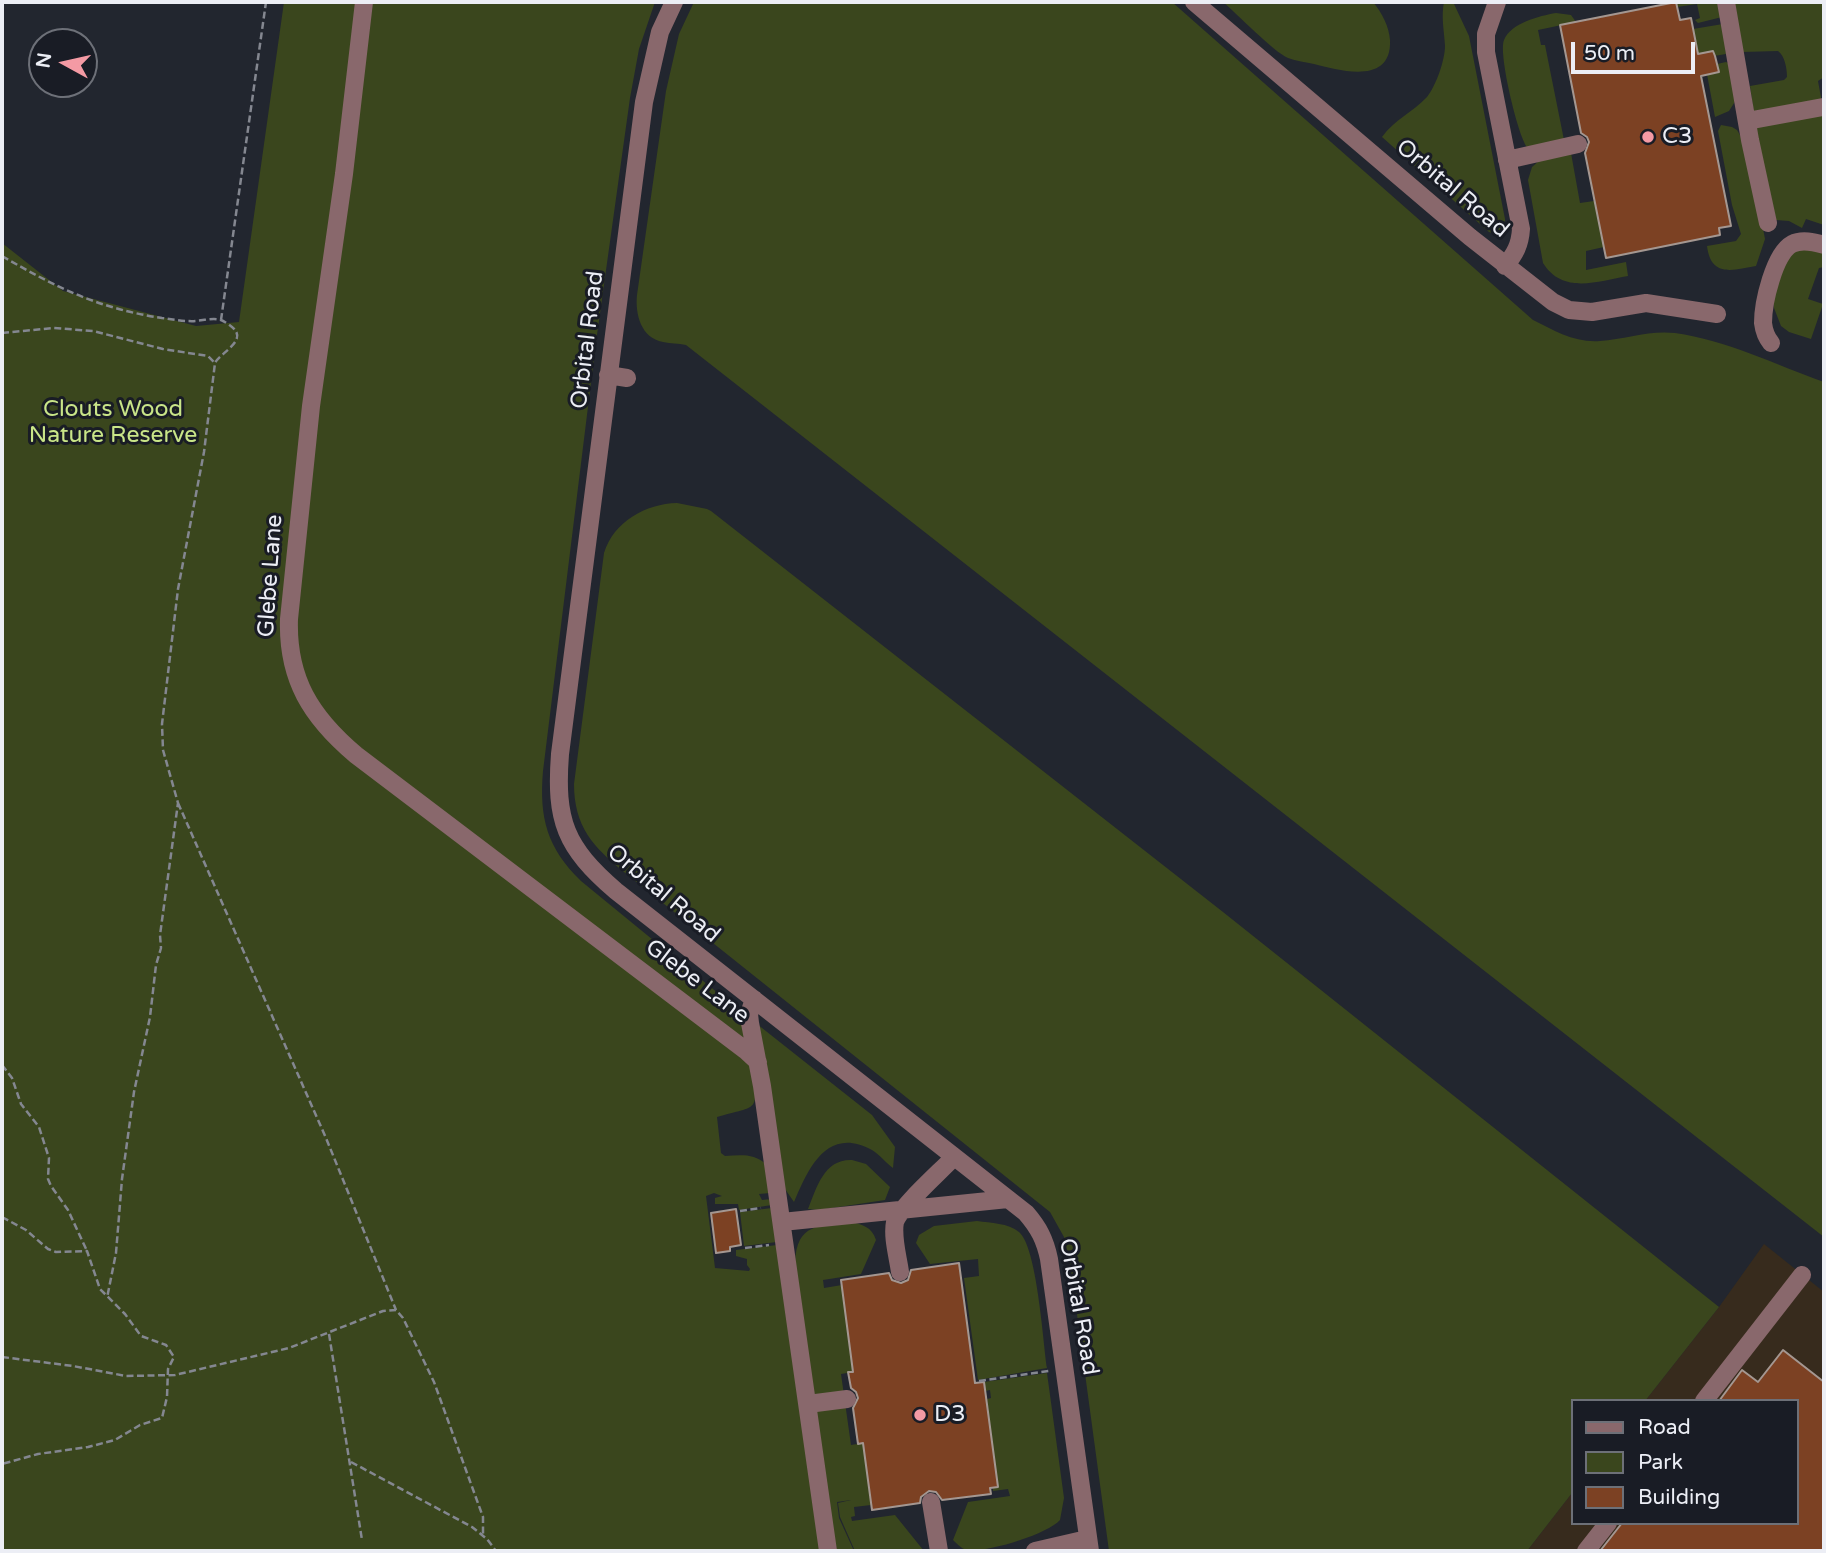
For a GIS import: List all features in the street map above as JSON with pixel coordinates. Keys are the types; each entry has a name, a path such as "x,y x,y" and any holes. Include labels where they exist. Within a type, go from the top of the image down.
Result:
{"lane":[{"name":"Glebe Lane","path":"364,2 344,174 311,406 289,619 290,652 299,684 306,700 326,728 356,755 746,1050 758,1062"},
{"name":"Orbital Road","path":"674,2 660,32 644,102 560,754 558,794 562,817 572,843 582,859 597,874 1031,1218 1045,1240 1089,1545"},
{"name":"Orbital Road","path":"1194,2 1505,267 1553,302 1569,310 1592,312 1646,303 1717,314"},
{"path":"1497,2 1486,34 1486,52 1521,229 1516,252 1505,267"},
{"path":"1726,2 1768,223"},
{"path":"1747,121 1823,107"},
{"path":"1507,160 1578,144"},
{"path":"1771,343 1765,334 1763,323 1765,304 1777,261 1782,252 1793,243 1802,241 1824,245"},
{"path":"608,375 627,378"},
{"name":"Glebe Lane","path":"754,999 749,1014 781,1214 828,1551"},
{"path":"900,1272 895,1223 901,1209 954,1157"},
{"path":"781,1214 901,1209 1008,1199"},
{"path":"1706,1399 1802,1275"},
{"path":"808,1404 847,1399"},
{"path":"931,1502 939,1551"},
{"path":"1586,1551 1606,1525"},
{"path":"1035,1551 1089,1545"}],"path":[{"path":"221,320 266,2"},
{"path":"2,256 44,280 95,303 140,314 189,321 221,320 235,330 237,335 233,345 217,358 215,363 204,452 176,601 162,724 163,750 178,803 326,1138 396,1310 403,1318 434,1382 482,1517 483,1536"},
{"path":"2,333 54,328 93,331 163,349 208,356 215,363"},
{"path":"107,1298 116,1252 132,1106 161,948 161,921 178,803"},
{"path":"2,1065 12,1078 21,1104 39,1127 49,1158 48,1179 73,1219 99,1287 125,1314 141,1336 166,1345 174,1357 168,1376 162,1419 140,1425 115,1440 38,1454 2,1464"},
{"path":"740,1211 781,1214"},
{"path":"2,1217 26,1230 48,1250 87,1251"},
{"path":"745,1248 785,1243"},
{"path":"2,1357 126,1376 168,1376 289,1348 383,1311 396,1310"},
{"path":"328,1334 362,1540"},
{"path":"979,1381 1064,1368"},
{"path":"350,1462 472,1527 496,1551"}],"shaded area":[{"path":"1764,1244 1824,1292 1824,1551 1527,1551 1570,1496 1570,1525 1798,1525 1798,1399 1647,1399 1719,1307"}],"green space":[{"name":"Clouts Wood Nature Reserve","path":"284,2 359,2 285,603 302,703 751,1066 755,1092 753,1105 717,1117 721,1153 725,1156 752,1156 766,1164 770,1193 759,1194 762,1200 771,1199 772,1205 739,1210 738,1204 715,1204 715,1198 722,1196 714,1193 706,1196 715,1268 749,1271 747,1259 736,1256 736,1250 777,1245 823,1551 2,1551 2,243 63,291 196,326 239,322"},
{"path":"367,2 655,2 639,49 630,98 596,342 543,771 542,803 553,844 569,869 741,1012 748,1044 360,753 309,697 292,634"},
{"path":"694,2 1172,2 1533,320 1565,335 1591,341 1656,333 1694,336 1732,347 1824,382 1824,1237 686,345 663,342 649,336 641,324 637,295 666,91 679,34"},
{"path":"1223,2 1373,2 1388,30 1388,54 1383,64 1363,72 1338,70 1291,59 1274,48"},
{"path":"1444,2 1454,4 1469,36 1505,219 1505,227 1495,234 1489,232 1382,137 1427,97 1434,86 1445,52"},
{"path":"1676,2 1719,2 1722,17 1698,23 1695,20 1700,18 1697,4 1677,7"},
{"path":"1731,2 1824,2 1824,77 1818,81 1822,103 1754,114 1750,86 1784,80 1787,77 1786,67 1778,51 1742,52"},
{"path":"1556,13 1571,15 1576,22 1538,30 1541,45 1545,45 1564,140 1527,147 1510,94 1504,61 1504,40 1519,25"},
{"path":"1723,24 1726,54 1698,54 1693,29"},
{"path":"1726,62 1736,100 1729,111 1715,117 1706,69 1710,69 1711,74 1718,73 1717,64"},
{"path":"1824,113 1824,225 1806,219 1802,228 1789,221 1776,220 1755,125"},
{"path":"1721,125 1737,130 1747,147 1765,239 1756,266 1731,270 1724,270 1713,263 1707,246 1736,241 1741,234 1732,205 1718,131"},
{"path":"1571,153 1580,203 1594,201 1604,247 1586,251 1586,270 1626,262 1628,276 1593,283 1571,282 1551,273 1543,263 1528,180 1532,167 1540,160"},
{"path":"1800,248 1824,249 1824,267 1819,268 1808,299 1823,304 1811,339 1789,332 1781,326 1774,308 1773,298 1786,259"},
{"path":"677,503 711,511 1223,912 1719,1307 1647,1399 1570,1399 1570,1496 1527,1551 1109,1551 1071,1270 1064,1237 1050,1212 624,872 603,854 582,824 577,812 574,784 604,553 623,523 643,511"},
{"path":"757,1024 872,1115 895,1147 893,1168 872,1150 856,1144 843,1143 831,1147 813,1164 794,1202 785,1189"},
{"path":"852,1160 866,1164 890,1187 885,1200 819,1210 808,1209 818,1184 828,1169 842,1161"},
{"path":"772,1208 777,1242 744,1246 740,1212"},
{"path":"977,1221 1010,1227 1019,1232 1025,1241 1035,1275 1047,1368 978,1380 964,1278 979,1276 978,1259 930,1264 916,1243 919,1235 934,1226"},
{"path":"850,1222 866,1227 876,1240 861,1274 823,1280 824,1288 842,1285 853,1372 841,1374 851,1445 863,1443 871,1505 854,1507 855,1516 851,1517 852,1521 895,1515 924,1551 855,1551 840,1517 838,1503 851,1500 837,1502 839,1518 854,1551 835,1551 795,1262 800,1240 805,1233 820,1226"},
{"path":"1047,1373 1064,1498 1060,1520 1053,1526 1015,1542 987,1549 966,1550 953,1540 968,1502 1010,1496 1008,1489 993,1491 993,1488 998,1486 987,1399 991,1398 990,1390 985,1391 984,1382"}],"building":[{"name":"C3","path":"1676,2 1680,20 1691,18 1698,54 1713,51 1719,72 1701,76 1731,226 1719,228 1720,235 1606,258 1585,153 1589,142 1581,133 1560,25"},
{"path":"736,1209 741,1245 730,1247 730,1251 716,1253 711,1213"},
{"name":"D3","path":"959,1263 975,1383 984,1382 998,1487 990,1488 991,1494 942,1500 936,1492 929,1491 921,1497 920,1503 872,1510 863,1443 858,1444 853,1408 858,1398 851,1388 848,1372 853,1372 841,1280 889,1273 892,1280 901,1283 908,1280 911,1270"},
{"path":"1783,1350 1824,1382 1824,1551 1600,1551 1620,1525 1798,1525 1798,1399 1720,1399 1742,1370 1758,1382"}],"place":[{"name":"C3","path":"1648,137"},
{"name":"D3","path":"920,1415"}]}
